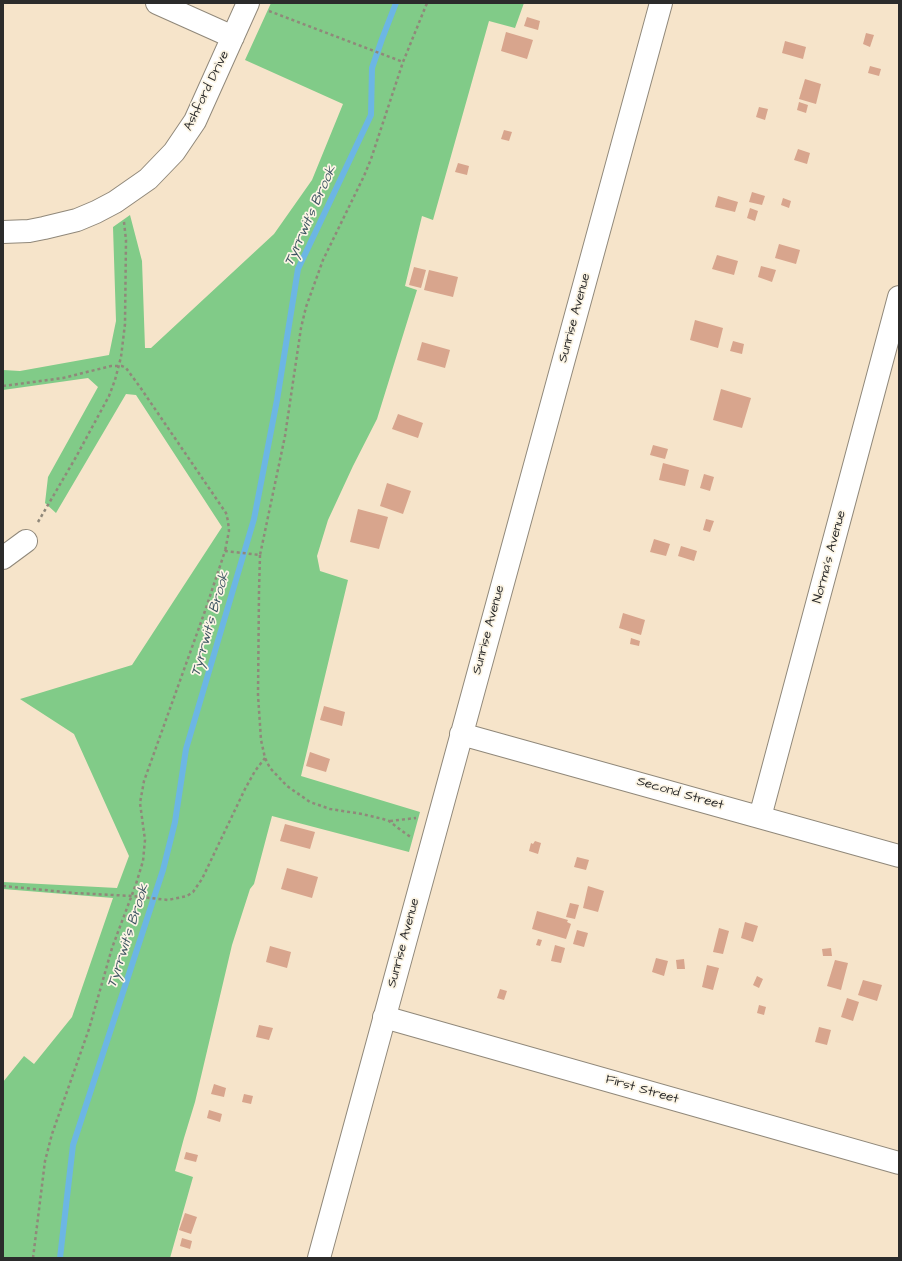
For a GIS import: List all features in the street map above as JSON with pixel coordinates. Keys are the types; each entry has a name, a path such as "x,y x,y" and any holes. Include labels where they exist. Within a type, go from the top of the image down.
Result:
{"street":[{"path":"157,3 233,37"},
{"name":"Sunrise Avenue","path":"319,1258 661,3"},
{"name":"Ashford Drive","path":"3,232 29,231 77,220 115,202 148,179 174,152 195,121 233,37 256,6"},
{"name":"Norma's Avenue","path":"760,816 899,297"},
{"path":"3,558 26,541"},
{"name":"Second Street","path":"461,734 760,816 899,856"},
{"name":"First Street","path":"384,1017 899,1163"}],"path":[{"path":"427,3 403,62 364,176 323,260 306,306 301,328 285,436 260,555 258,591 258,695 261,740 265,758 270,768 288,786 310,802 330,809 362,814 389,821 396,822 417,818 437,822"},
{"path":"256,6 370,48 403,62"},
{"path":"26,541 49,505 108,396 115,380 119,366 125,324 126,240 123,218"},
{"path":"3,386 64,378 111,366 126,368 226,513 229,531 225,551 206,611 144,781 140,803 144,827 144,850 141,870 112,948 89,1029 52,1134 44,1169 33,1258"},
{"path":"225,551 260,555"},
{"path":"3,886 75,893 132,896 162,900 187,896 196,887 210,863 247,785 265,758"},
{"path":"389,821 407,835 431,843"}],"green space":[{"path":"271,3 524,3 515,28 489,21 433,220 422,216 405,286 417,290 377,419 328,520 317,556 320,571 348,580 301,776 420,812 409,852 272,816 254,884 250,889 232,945 195,1102 175,1171 193,1177 170,1258 3,1258 3,1082 24,1056 34,1064 72,1017 113,898 3,889 3,882 117,888 129,856 74,734 20,699 132,665 222,527 136,395 126,394 56,513 45,503 48,477 98,387 88,378 3,390 3,370 20,371 109,355 116,321 113,227 130,215 142,261 145,348 151,348 274,234 312,180 343,104 245,60"}],"building":[{"path":"527,17 540,21 538,30 524,26"},
{"path":"506,32 533,40 527,59 501,51"},
{"path":"866,33 874,35 870,47 863,44"},
{"path":"785,41 806,47 803,59 782,53"},
{"path":"870,66 881,69 879,76 868,73"},
{"path":"805,79 821,84 816,104 799,99"},
{"path":"799,102 808,105 806,113 797,110"},
{"path":"759,107 768,109 765,120 756,117"},
{"path":"504,130 512,132 509,141 501,139"},
{"path":"798,149 810,153 807,164 794,160"},
{"path":"458,163 469,166 467,175 455,172"},
{"path":"752,192 765,196 762,205 749,202"},
{"path":"718,196 738,202 735,212 715,207"},
{"path":"783,198 791,201 789,208 781,205"},
{"path":"750,208 758,211 755,221 747,218"},
{"path":"779,244 800,250 796,264 775,258"},
{"path":"717,255 738,261 734,275 712,269"},
{"path":"761,266 776,270 772,282 758,277"},
{"path":"414,267 426,270 421,288 409,285"},
{"path":"429,270 458,277 453,297 424,290"},
{"path":"695,320 723,328 718,348 690,340"},
{"path":"733,341 744,344 742,354 730,351"},
{"path":"422,342 450,350 445,368 417,360"},
{"path":"721,389 751,398 742,428 713,420"},
{"path":"398,414 423,423 418,438 392,429"},
{"path":"653,445 668,449 665,459 650,455"},
{"path":"663,463 689,470 685,486 659,480"},
{"path":"704,474 714,477 710,491 700,488"},
{"path":"387,483 411,491 403,514 380,506"},
{"path":"358,509 388,517 379,549 350,542"},
{"path":"706,519 714,521 710,532 703,530"},
{"path":"654,539 670,544 666,556 650,552"},
{"path":"681,546 697,551 694,561 678,556"},
{"path":"623,613 645,620 641,635 619,628"},
{"path":"631,638 640,641 639,646 630,644"},
{"path":"324,706 345,712 342,726 320,720"},
{"path":"310,752 330,759 326,772 306,766"},
{"path":"285,824 315,832 310,849 280,841"},
{"path":"535,841 541,843 538,854 529,851 531,843 533,844"},
{"path":"577,857 589,860 586,870 574,867"},
{"path":"287,868 318,877 312,898 281,889"},
{"path":"588,886 604,891 598,912 583,908"},
{"path":"570,903 579,905 575,919 566,917"},
{"path":"537,911 568,920 567,922 571,924 566,939 532,929"},
{"path":"745,922 758,926 753,942 741,938"},
{"path":"719,928 729,931 723,954 713,952"},
{"path":"577,930 588,933 584,947 573,944"},
{"path":"538,939 542,940 540,946 536,945"},
{"path":"555,945 565,948 561,963 551,961"},
{"path":"270,946 291,952 287,968 266,962"},
{"path":"831,948 832,956 823,956 822,949"},
{"path":"656,958 668,961 664,976 652,972"},
{"path":"684,959 685,969 677,969 676,960"},
{"path":"835,960 848,963 841,990 827,986"},
{"path":"707,965 719,968 713,990 702,987"},
{"path":"757,976 763,979 759,988 753,985"},
{"path":"863,980 882,985 877,1001 858,995"},
{"path":"500,989 507,991 504,1000 497,998"},
{"path":"847,998 859,1002 853,1021 841,1017"},
{"path":"759,1005 766,1007 764,1015 757,1013"},
{"path":"259,1025 273,1028 269,1040 256,1037"},
{"path":"819,1027 831,1030 827,1045 815,1042"},
{"path":"214,1084 226,1088 224,1097 211,1094"},
{"path":"244,1094 253,1096 251,1104 242,1102"},
{"path":"209,1110 222,1114 220,1122 207,1118"},
{"path":"186,1152 198,1155 196,1162 184,1159"},
{"path":"185,1213 197,1217 191,1234 179,1230"},
{"path":"182,1238 192,1241 190,1249 180,1246"}],"waterway":[{"name":"Tyrrwit's Brook","path":"60,1258 73,1145 163,870 175,822 186,749 254,519 277,400 298,269 371,115 372,68 396,3"}]}
